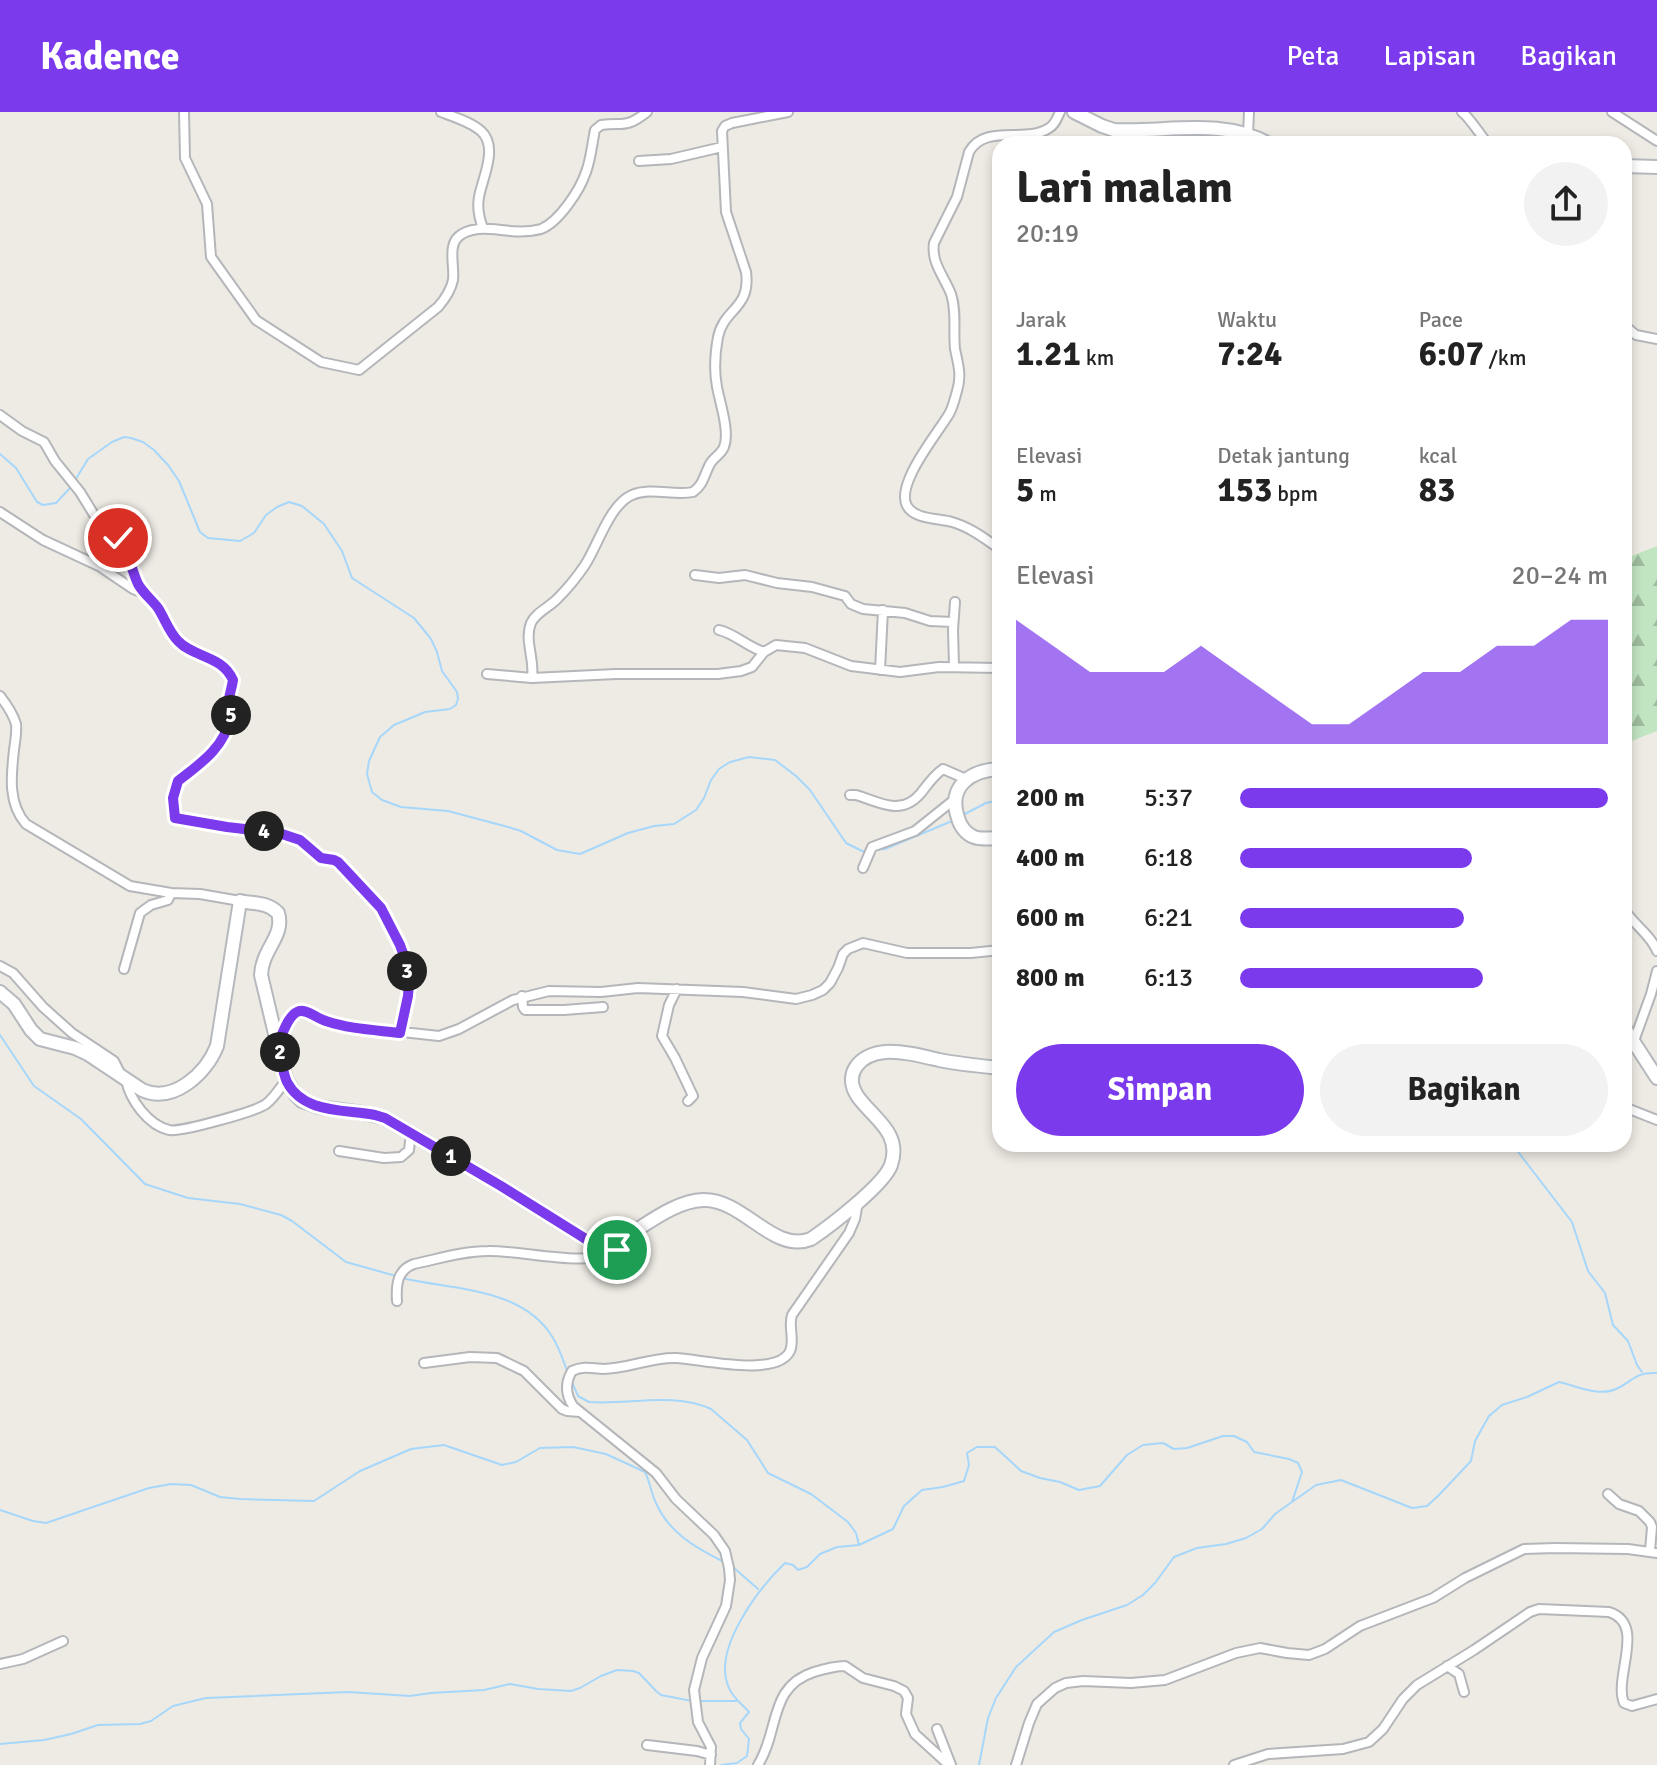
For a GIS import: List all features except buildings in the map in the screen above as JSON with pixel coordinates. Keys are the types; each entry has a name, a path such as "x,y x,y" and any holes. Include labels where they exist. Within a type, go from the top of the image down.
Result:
{"street":[{"path":"184,112 185,158 207,204 211,257 256,320 321,362 359,370 438,307 447,296 453,280 455,240 463,233 483,228 527,232 544,228 561,214 586,172 595,130 601,125 624,125 647,112"},
{"path":"441,112 484,132 488,141 488,160 478,200 483,228"},
{"path":"532,678 530,626 570,586 586,564 617,506 631,495 642,492 693,492 703,480 709,463 723,450 726,435 715,367 718,334 724,321 743,300 747,283 726,212 722,131 725,126 788,112"},
{"path":"1006,136 1046,130 1060,112"},
{"path":"1074,112 1114,130 1215,128 1252,136"},
{"path":"1248,134 1249,112"},
{"path":"1462,112 1481,136"},
{"path":"1615,113 1657,141"},
{"path":"992,137 982,139 969,152 957,197 934,243 935,262 954,306 955,349 960,375 949,413 909,477 905,498 913,512 961,525 992,544"},
{"path":"639,161 671,159 722,147"},
{"path":"1632,166 1657,167"},
{"path":"1632,332 1657,339"},
{"path":"0,415 44,442 96,518 105,523 124,545 139,586 159,609 175,638 191,651 212,658 224,667 233,680 227,729 222,740 203,762 178,781 173,798 175,818 279,833 300,840 321,858 338,862 381,908 400,945 409,982 400,1033"},
{"path":"0,512 43,540 99,566 133,589 148,595"},
{"path":"695,575 719,578 745,575 812,587 845,596 856,607 905,613 930,621 953,622"},
{"path":"954,666 955,602"},
{"path":"880,670 883,610"},
{"path":"719,630 729,632 750,647 764,652"},
{"path":"487,674 532,678 718,674 752,667 764,652 776,645 816,651 851,666 880,670 905,672 954,666 992,668"},
{"path":"0,696 17,727 11,785 14,804 19,817 26,824 130,886 261,903 278,913 280,929 262,960 261,975 286,1080 296,1095 310,1105 375,1115 395,1123 597,1245 609,1245 680,1206 705,1200 734,1208 787,1241 803,1242 823,1231 881,1183 892,1163 893,1147 882,1121 858,1096 852,1085 853,1070 865,1057 888,1051 992,1067"},
{"path":"850,795 897,807 917,798 943,769 966,779"},
{"path":"863,868 872,847 915,831 955,799 966,779 979,771 992,770"},
{"path":"955,799 959,824 966,832 979,838 992,838"},
{"path":"124,969 140,913 151,905 168,900 171,893"},
{"path":"0,992 14,1004 40,1039 81,1050 149,1093 164,1094 196,1076 210,1061 220,1036 240,901"},
{"path":"1632,920 1656,947"},
{"path":"278,1044 293,1016 301,1010 337,1024 439,1036 450,1034 522,996 549,991 677,989 743,992 796,999 823,990 830,983 843,954 863,943 907,953 992,951"},
{"path":"0,966 13,973 43,1007 72,1033 117,1065 131,1097 160,1126 174,1131 257,1109 273,1097 286,1080"},
{"path":"1634,1041 1657,971"},
{"path":"677,989 669,1005 662,1036 693,1096 688,1101"},
{"path":"522,996 525,1010 603,1007"},
{"path":"1632,1038 1657,1078"},
{"path":"1632,1110 1657,1120"},
{"path":"339,1151 384,1158 401,1157 409,1150 411,1133"},
{"path":"710,1765 708,1739 698,1722 694,1690 702,1658 726,1606 730,1580 725,1551 656,1473 569,1400 566,1390 570,1374 580,1368 611,1368 660,1358 745,1364 769,1364 783,1359 791,1343 792,1315 849,1233 858,1201"},
{"path":"397,1301 400,1275 405,1267 414,1264 488,1251 589,1258 614,1252 621,1247 624,1237"},
{"path":"424,1363 470,1357 497,1358 524,1371 562,1409 580,1412"},
{"path":"1016,1765 1037,1704 1055,1688 1066,1683 1165,1680 1236,1653 1260,1648 1309,1655 1325,1649 1360,1626 1433,1598 1465,1578 1524,1549 1654,1552 1650,1522 1639,1511 1619,1504 1608,1494"},
{"path":"1234,1765 1268,1754 1343,1749 1369,1742 1417,1685 1539,1609 1616,1614 1628,1635 1621,1695 1624,1703 1632,1706 1657,1699"},
{"path":"0,1664 23,1659 63,1641"},
{"path":"758,1765 769,1742 783,1694 792,1683 803,1676 845,1666 863,1678 904,1691 908,1698 906,1714 915,1734 950,1765"},
{"path":"1447,1666 1459,1674 1464,1692"},
{"path":"937,1729 950,1765"},
{"path":"647,1745 711,1755"}],"green space":[{"path":"1657,546 1657,731 1632,741 1632,556"}],"waterway":[{"path":"74,482 88,459 112,442 124,437 131,438 154,450 168,465 179,481 200,532 208,538 240,541 254,533 266,515 289,502 302,506 324,524 342,551 352,578 414,618 431,639 442,671 457,692 456,705 450,709 425,712 394,725 380,737 369,761 367,774 372,792 382,800 401,807 448,811 508,827 557,850 580,854 628,833 674,824 696,810 719,769 730,762 749,757 775,760 796,776 810,790 846,843 866,851"},
{"path":"0,454 16,468 37,502 43,505 56,503 70,488"},
{"path":"961,816 992,802"},
{"path":"872,850 885,849 952,821"},
{"path":"0,1035 34,1086 81,1119 145,1184 188,1198 240,1204 281,1215 346,1262 396,1276"},
{"path":"1518,1152 1572,1222 1588,1271 1605,1293 1613,1325 1628,1341 1642,1372"},
{"path":"402,1278 485,1293 524,1309 540,1321 553,1338 568,1373"},
{"path":"979,1765 988,1718 996,1698 1016,1667 1054,1632 1127,1605 1143,1595 1174,1557 1197,1548 1246,1538 1262,1529 1275,1514 1316,1485 1341,1480 1412,1508 1427,1506 1471,1461 1475,1441 1489,1416 1502,1405 1559,1382 1602,1392 1616,1389 1639,1376 1657,1373"},
{"path":"572,1382 578,1396 589,1402 666,1400 711,1409 747,1440 768,1473 811,1494 848,1522 856,1533 859,1545"},
{"path":"721,1765 737,1763 747,1756 749,1739 740,1723 749,1712 729,1688 725,1673 726,1656 740,1621 763,1588 785,1563 798,1570 807,1567 820,1554 837,1547 859,1545 893,1529 904,1506 922,1490 964,1481 969,1465 967,1453 977,1447 995,1447 1021,1471 1079,1490 1100,1486 1127,1455 1143,1445 1163,1443 1174,1449 1187,1448 1223,1436 1234,1436 1247,1442 1254,1452 1298,1463 1302,1472 1292,1502"},
{"path":"0,1510 46,1523 149,1488 171,1484 191,1485 220,1497 314,1501 360,1471 411,1449 444,1445 502,1465 516,1462 540,1448 573,1447 606,1454 645,1472 656,1503 668,1523 694,1545 724,1562"},
{"path":"733,1567 758,1589"},
{"path":"0,1744 44,1740 98,1725 140,1724 151,1721 173,1706 206,1698 348,1692 410,1696 484,1690 510,1684 571,1691 617,1670 639,1673 661,1695 692,1701"},
{"path":"699,1701 736,1701"}],"route":[{"path":"118,538 124,545 141,589 159,609 175,638 191,651 212,658 230,673 233,680 227,729 222,740 203,762 175,786 175,818 279,833 300,840 321,858 336,861 381,908 405,959 409,982 400,1033 337,1024 301,1010 293,1016 278,1044 286,1080 296,1095 310,1105 385,1118 597,1245 609,1245 624,1237 617,1250"}]}
